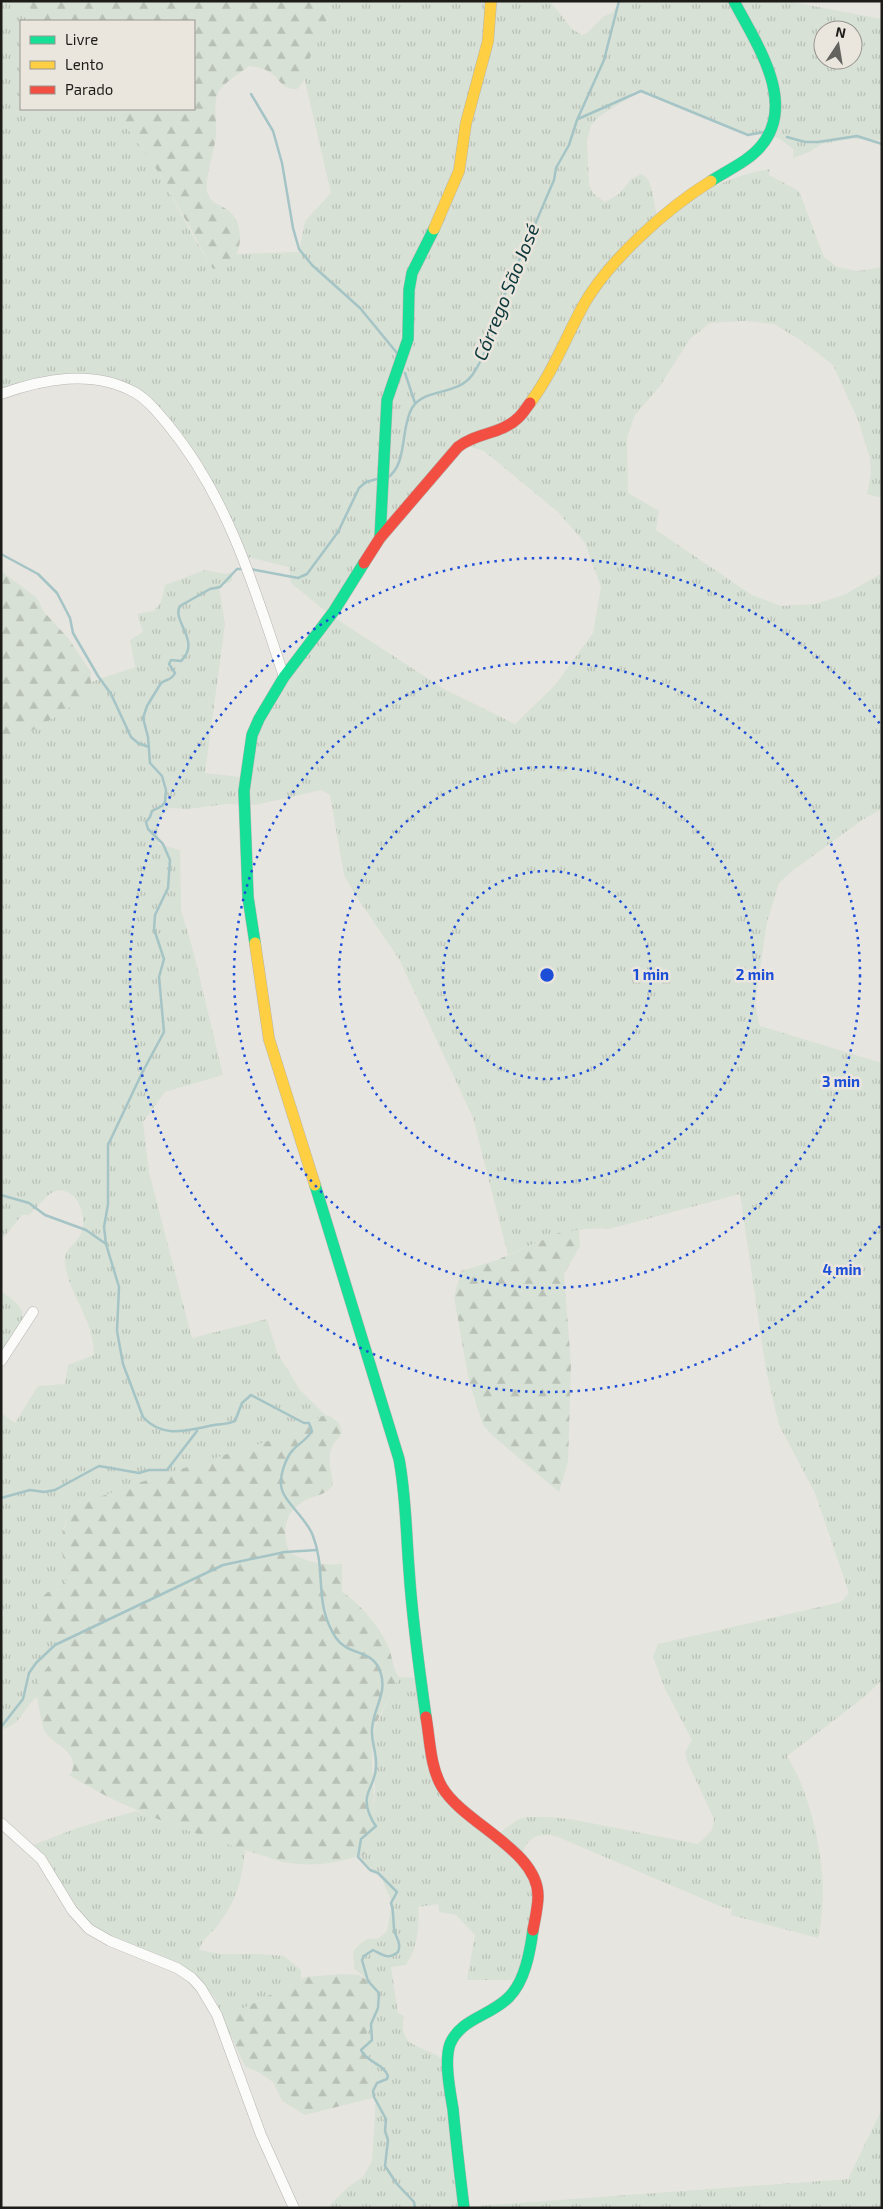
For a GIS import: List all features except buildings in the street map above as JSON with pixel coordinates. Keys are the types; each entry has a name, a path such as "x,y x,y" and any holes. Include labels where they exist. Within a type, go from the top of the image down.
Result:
{"street":[{"path":"380,538 384,426 387,400 408,339 410,280 414,266 446,206 459,171 466,123 488,41 490,1"},
{"path":"464,2208 448,2070 450,2044 462,2026 498,2006 509,1997 519,1983 531,1946 538,1896 536,1882 530,1870 521,1859 457,1805 442,1787 434,1768 418,1660 407,1547 405,1491 399,1459 358,1321 269,1039 248,897 244,791 252,735 259,719 284,676 334,612 380,538 458,446 472,438 512,424 525,412 547,380 584,304 614,264 659,220 693,192 762,147 774,122 775,88 768,69 734,1"},
{"path":"1,394 35,383 77,378 100,380 134,392 163,420 198,464 245,560 284,676"},
{"path":"1,1361 33,1312"},
{"path":"1,1823 41,1859 72,1910 89,1929 110,1941 177,1968 192,1978 202,1988 217,2015 261,2135 294,2208"}],"green space":[{"path":"1,1 25,1 38,20 20,20 20,110 115,110 161,176 213,269 235,257 236,254 299,252 305,221 331,193 304,77 333,1 550,1 572,29 582,35 587,33 603,17 613,12 620,1 786,1 882,19 882,140 851,139 822,144 809,152 793,158 794,150 780,139 768,135 750,134 649,94 634,91 627,99 600,116 591,125 587,141 589,185 594,194 605,202 619,194 631,179 641,174 646,177 651,186 658,217 698,195 740,176 770,169 769,175 799,191 824,257 837,267 858,271 882,267 882,498 867,494 871,473 870,458 858,420 833,365 802,341 774,324 745,321 710,323 690,339 660,386 635,415 627,438 628,493 659,511 656,530 752,595 781,606 815,604 844,595 882,573 882,809 862,820 791,872 779,883 767,922 755,1005 760,1026 882,1063 882,1680 862,1699 787,1756 810,1808 818,1845 823,1882 823,1901 818,1938 731,1915 732,1909 722,1907 558,1837 543,1835 532,1838 525,1847 519,1861 526,1869 535,1908 518,1973 512,1980 467,1980 475,1935 456,1915 439,1912 438,1904 418,1907 417,1937 410,1959 406,1965 391,1967 398,2013 404,2016 403,2025 406,2037 413,2044 440,2058 446,2059 462,2207 848,2179 882,2109 882,2208 355,2208 354,2206 327,2208 348,2187 363,2177 372,2161 376,2097 365,2045 373,1994 370,1982 355,1969 353,1956 354,1950 362,1942 367,1939 379,1938 387,1931 392,1903 382,1879 357,1856 372,1830 375,1790 373,1732 399,1677 419,1678 431,1768 493,1838 517,1820 527,1817 547,1817 570,1819 698,1844 712,1830 714,1819 687,1761 685,1752 692,1740 665,1689 653,1657 658,1644 841,1602 849,1593 815,1493 779,1425 766,1370 740,1194 609,1229 582,1230 557,1235 508,1255 473,1118 399,959 344,875 330,795 321,790 256,805 226,804 188,809 169,808 162,816 159,824 158,844 180,850 181,910 194,954 223,1075 165,1092 143,1122 149,1172 192,1338 267,1319 277,1352 300,1390 325,1415 310,1422 305,1429 77,1505 67,1521 62,1537 61,1549 67,1577 62,1590 56,1589 39,1621 57,1638 60,1649 40,1681 38,1696 18,1720 8,1727 1,1729 1,1622 4,1612 1,1612 1,1413 15,1423 38,1386 65,1384 68,1365 94,1355 93,1342 87,1320 69,1281 65,1263 66,1253 80,1236 83,1226 81,1208 75,1198 64,1191 58,1190 53,1192 29,1215 22,1215 4,1237 1,1236 1,747 39,727 91,693 91,682 135,667 130,640 143,632 137,614 154,611 161,602 165,585 205,570 226,574 232,572 232,581 219,587 225,624 205,773 241,777 258,734 294,672 335,618 444,689 515,724 555,685 593,633 601,587 585,543 558,512 484,451 456,442 329,614 291,583 289,567 239,555 234,531 175,433 129,391 93,379 57,382 1,397"},
{"path":"25,1 333,1 321,36 311,55 303,82 297,89 288,88 267,71 249,66 224,85 217,96 215,107 216,135 207,189 208,195 212,200 229,211 237,223 240,238 239,246 233,260 227,265 213,269 161,176 115,110 195,110 195,20 38,20"},
{"path":"1,571 37,598 44,612 68,638 91,672 91,693 39,727 1,747"},
{"path":"579,1230 580,1246 564,1274 571,1365 568,1462 559,1492 493,1436 483,1425 469,1381 454,1297 461,1271 497,1260 561,1232"},
{"path":"1,1292 12,1299 23,1314 20,1329 1,1354"},
{"path":"325,1415 332,1417 336,1421 342,1432 333,1445 330,1455 333,1485 326,1492 302,1502 290,1514 287,1520 285,1535 289,1552 315,1562 342,1564 342,1592 362,1609 376,1625 386,1641 399,1677 374,1728 372,1749 374,1810 370,1839 365,1854 334,1862 304,1864 282,1862 173,1825 120,1803 69,1775 72,1772 72,1758 44,1730 36,1688 41,1676 56,1656 60,1644 44,1628 36,1614 44,1596 51,1591 61,1590 66,1580 67,1569 61,1551 60,1540 69,1516 77,1505 144,1481 305,1429 310,1422"},
{"path":"136,1811 245,1850 238,1889 230,1907 218,1925 205,1939 199,1950 221,1954 284,1956 301,1970 301,1979 223,2019 215,1998 193,1973 90,1933 33,1845 80,1827"},
{"path":"341,1974 359,1975 370,1982 373,1994 365,2045 376,2097 305,2115 282,2101 273,2082 245,2066 223,2019 305,1977"}],"waterway":[{"name":"Córrego São José","path":"387,478 394,472 398,464 408,416 412,408 425,397 459,386 473,374 480,363 510,278 521,257 554,180 556,168 569,145 577,120 604,60 619,1"},
{"path":"578,119 641,91 748,135 764,132"},
{"path":"251,94 273,131 282,163 293,228 299,249 312,265 360,308 397,353"},
{"path":"787,137 805,142 818,142 857,136 882,144"},
{"path":"405,373 415,403"},
{"name":"Córrego São José","path":"250,569 298,578 307,574 338,532 359,488 366,482 377,479"},
{"path":"1,554 38,574 57,593 70,618 73,633 98,676 111,694 131,737 138,743 149,747"},
{"name":"Córrego São José","path":"244,569 237,569 220,587 210,589 180,606 179,618 188,639 187,654 181,661 171,660 169,664 175,673 170,679 161,683 147,706 143,718 148,737 150,763 162,776 166,790 165,802 162,806 152,811 146,822 148,829 163,844 170,860 168,888 155,915 154,929 164,959 159,977 164,1032 142,1073 108,1145 108,1204 104,1227 106,1244 119,1287 117,1331 123,1364 143,1417 150,1424 166,1430 183,1431 229,1423 235,1421 242,1403 251,1395 304,1423 309,1423 312,1431 288,1457 281,1485 282,1491 306,1523 313,1536 319,1562 322,1600 329,1625 341,1644 373,1660 381,1674 381,1695 372,1729 376,1761 375,1773 367,1800 369,1813 376,1826 361,1839 358,1857 370,1870 378,1873 397,1892 391,1903 399,1945 398,1952 391,1956 386,1956 373,1950 364,1956 362,1960 368,1981 379,1993 378,2008 371,2024 372,2040 361,2050 363,2054 382,2068 388,2076 387,2079 377,2083 373,2091 374,2097 386,2119 385,2131 388,2140 385,2166 397,2184 414,2202 415,2208"},
{"path":"1,1195 29,1203 45,1215 86,1230 106,1244"},
{"path":"1,1498 30,1490 44,1492 55,1490 99,1466 139,1473 149,1470 167,1470 197,1431"},
{"path":"1,1727 23,1699 29,1673 36,1663 55,1645 223,1565 285,1552 317,1550"}],"traffic: fast":[{"path":"711,181 744,161 761,146 771,129 775,111 774,92 762,53 734,1"},
{"path":"380,538 387,400 408,339 409,290 412,273 434,229"},
{"path":"255,943 248,897 244,791 252,735 259,719 284,677 334,611 364,563"},
{"path":"315,1185 399,1459 410,1587 426,1717"},
{"path":"464,2208 448,2076 448,2051 455,2035 461,2028 494,2009 515,1990 526,1966 533,1930"}],"traffic: slow":[{"path":"434,229 459,171 466,123 488,41 491,1"},
{"path":"530,403 552,367 583,306 607,271 658,221 711,181"},
{"path":"255,943 269,1039 315,1185"}],"traffic: jam":[{"path":"364,563 380,538 458,447 465,442 512,423 530,403"},
{"path":"426,1717 435,1771 442,1787 466,1813 513,1851 526,1865 535,1880 538,1900 533,1930"}]}
